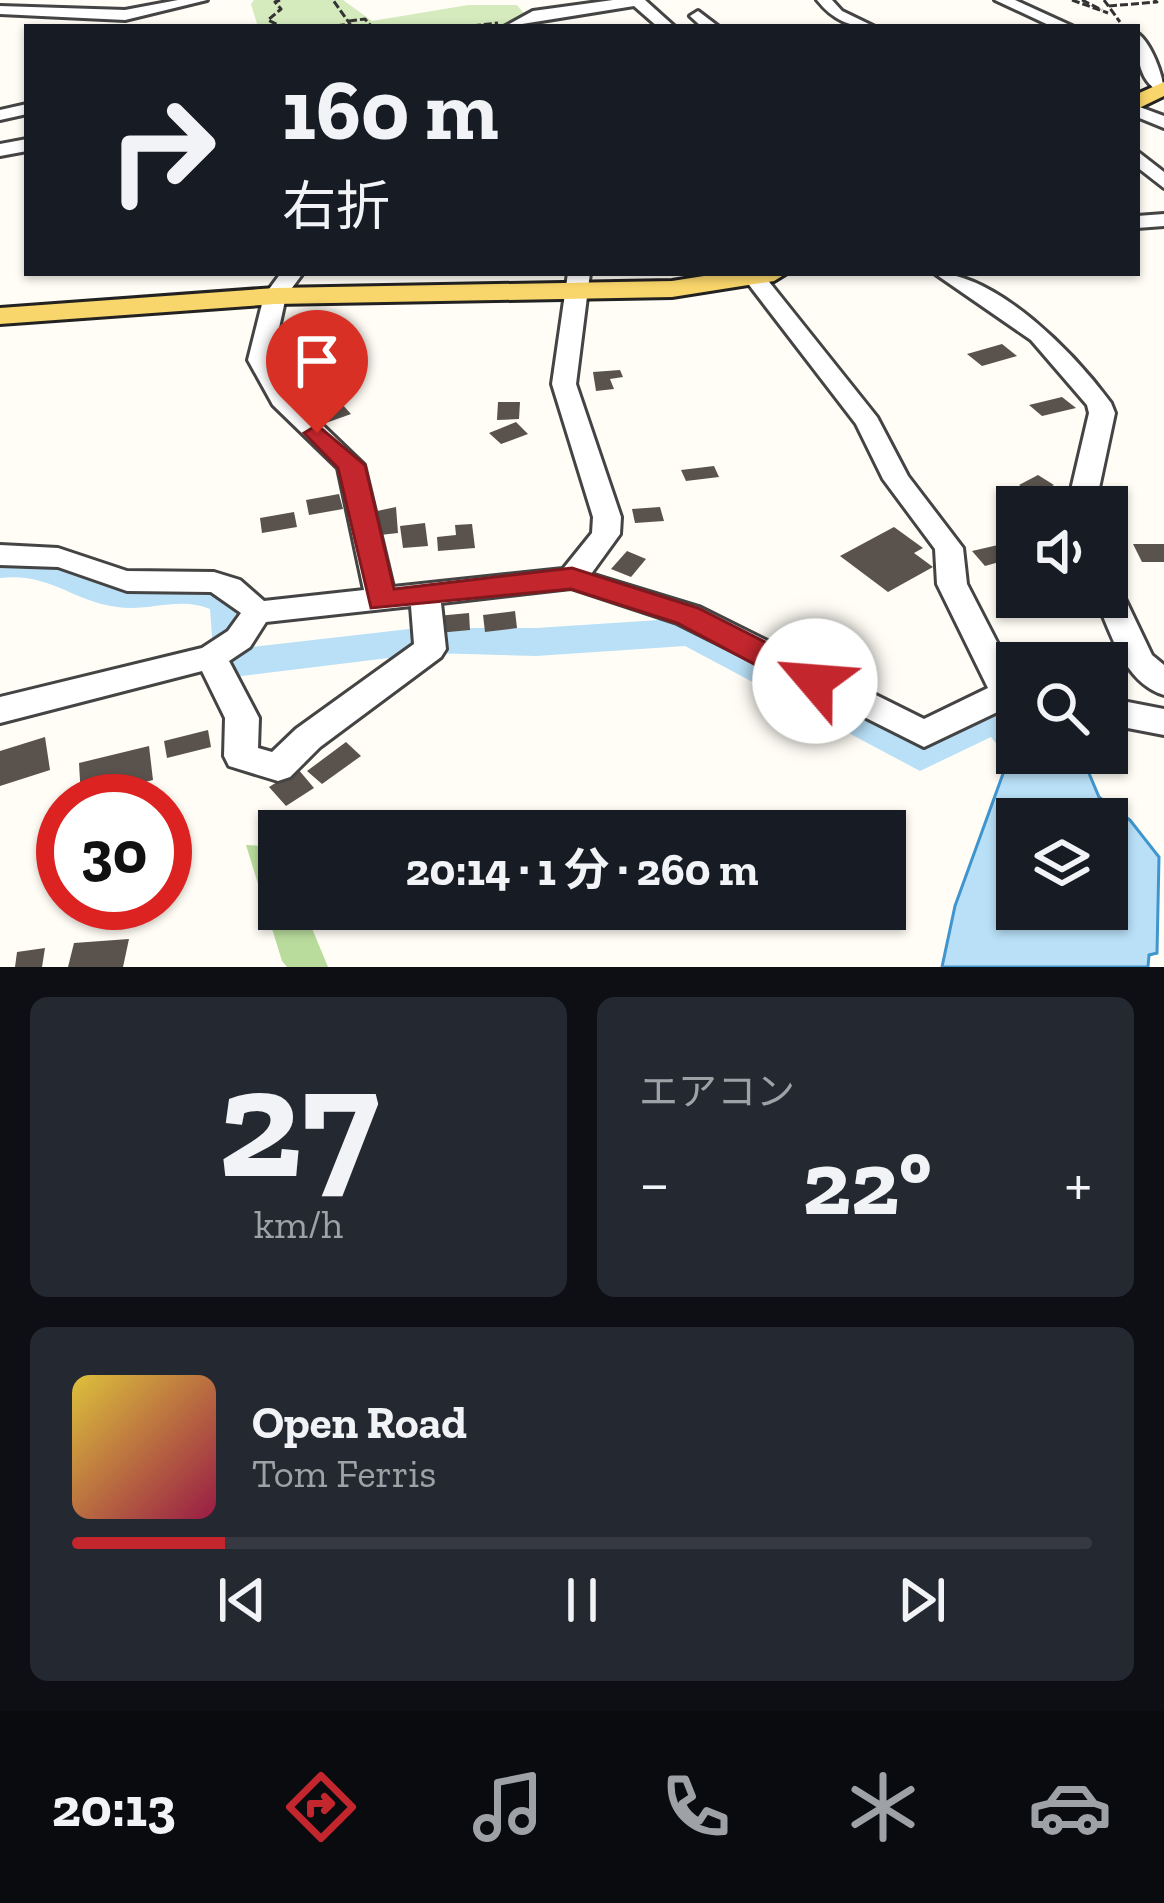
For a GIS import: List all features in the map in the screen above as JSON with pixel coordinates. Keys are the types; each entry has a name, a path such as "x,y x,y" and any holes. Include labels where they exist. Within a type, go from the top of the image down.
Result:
{"main road":[{"path":"1151,113 1164,88"},
{"path":"0,316 284,284 580,283 741,276"}],"street":[{"path":"0,10 126,21 200,0"},
{"path":"519,0 536,20 637,0 664,24"},
{"path":"824,0 836,14 860,24"},
{"path":"1002,0 1059,24"},
{"path":"1140,46 1152,77 1164,88"},
{"path":"1140,160 1164,182"},
{"path":"765,276 868,422 896,479 949,548 952,584 996,665"},
{"path":"950,276 1040,335 1099,404 1102,413 1086,486"},
{"path":"572,578 605,534 607,518 565,384 564,361 580,283"},
{"path":"284,284 260,360 283,400 351,465 381,601"},
{"path":"0,555 52,554 123,581 191,577 226,585 247,597 257,612"},
{"path":"0,710 224,649 257,612 572,578 688,615 924,734 996,701"},
{"path":"224,649 242,718 241,756 278,766 308,737 430,649 425,596"},
{"path":"1120,618 1140,662 1163,682"},
{"path":"1128,716 1164,722"}],"path":[{"path":"271,24 269,17 281,9 275,2 280,0"},
{"path":"333,0 349,20"},
{"path":"1072,0 1117,19"},
{"path":"1082,0 1117,19"},
{"path":"1104,0 1117,19"},
{"path":"1109,5 1157,2 1153,0"},
{"path":"336,24 365,19 369,24"}],"green space":[{"path":"254,0 343,0 372,21 468,5 517,5 526,16 510,24 257,24"},
{"path":"246,845 258,846 258,884"},
{"path":"272,930 313,930 328,967 287,967"}],"water":[{"path":"1003,774 1089,774 1100,798 996,798 996,930 1128,930 1128,819 1159,857 1157,953 1149,955 1148,967 942,967 955,906"}],"building":[{"path":"333,319 327,338 303,334 303,322"},
{"path":"1002,344 1017,356 982,366 967,354"},
{"path":"620,370 623,377 610,379 614,389 596,391 593,372"},
{"path":"328,389 337,400 309,409 300,399"},
{"path":"1062,397 1076,408 1042,416 1029,405"},
{"path":"498,402 520,402 519,419 497,420"},
{"path":"341,403 351,414 323,424 313,413"},
{"path":"516,422 528,434 501,444 489,433"},
{"path":"714,466 719,477 686,481 681,470"},
{"path":"1038,475 1054,485 1021,486"},
{"path":"339,494 343,509 309,515 306,500"},
{"path":"396,507 398,533 380,535 377,511"},
{"path":"660,507 664,521 635,523 632,509"},
{"path":"294,512 297,527 262,533 260,518"},
{"path":"425,523 428,546 403,548 400,526"},
{"path":"472,524 475,548 438,551 437,537 456,535 455,525"},
{"path":"894,527 923,548 914,553 933,567 888,592 840,556"},
{"path":"1133,544 1164,544 1164,562 1142,562"},
{"path":"996,545 996,563 985,566 972,551"},
{"path":"627,551 646,559 631,577 611,569"},
{"path":"515,611 517,628 485,632 483,615"},
{"path":"469,613 470,630 438,633 437,616"},
{"path":"208,730 211,747 167,758 164,741"},
{"path":"45,737 50,770 0,786 0,751"},
{"path":"346,742 361,756 322,784 307,771"},
{"path":"149,746 152,774 80,774 79,763"},
{"path":"298,769 314,788 286,806 269,787"},
{"path":"129,939 123,967 68,967 74,943"},
{"path":"45,948 42,967 15,967 17,952"}],"waterway":[{"path":"0,566 32,562 119,595 195,589 228,602 233,663 418,642"},
{"path":"436,641 536,642 690,632 920,755 996,716"}],"route":[{"path":"317,433 351,465 381,601 572,578 688,615 815,681"}]}
